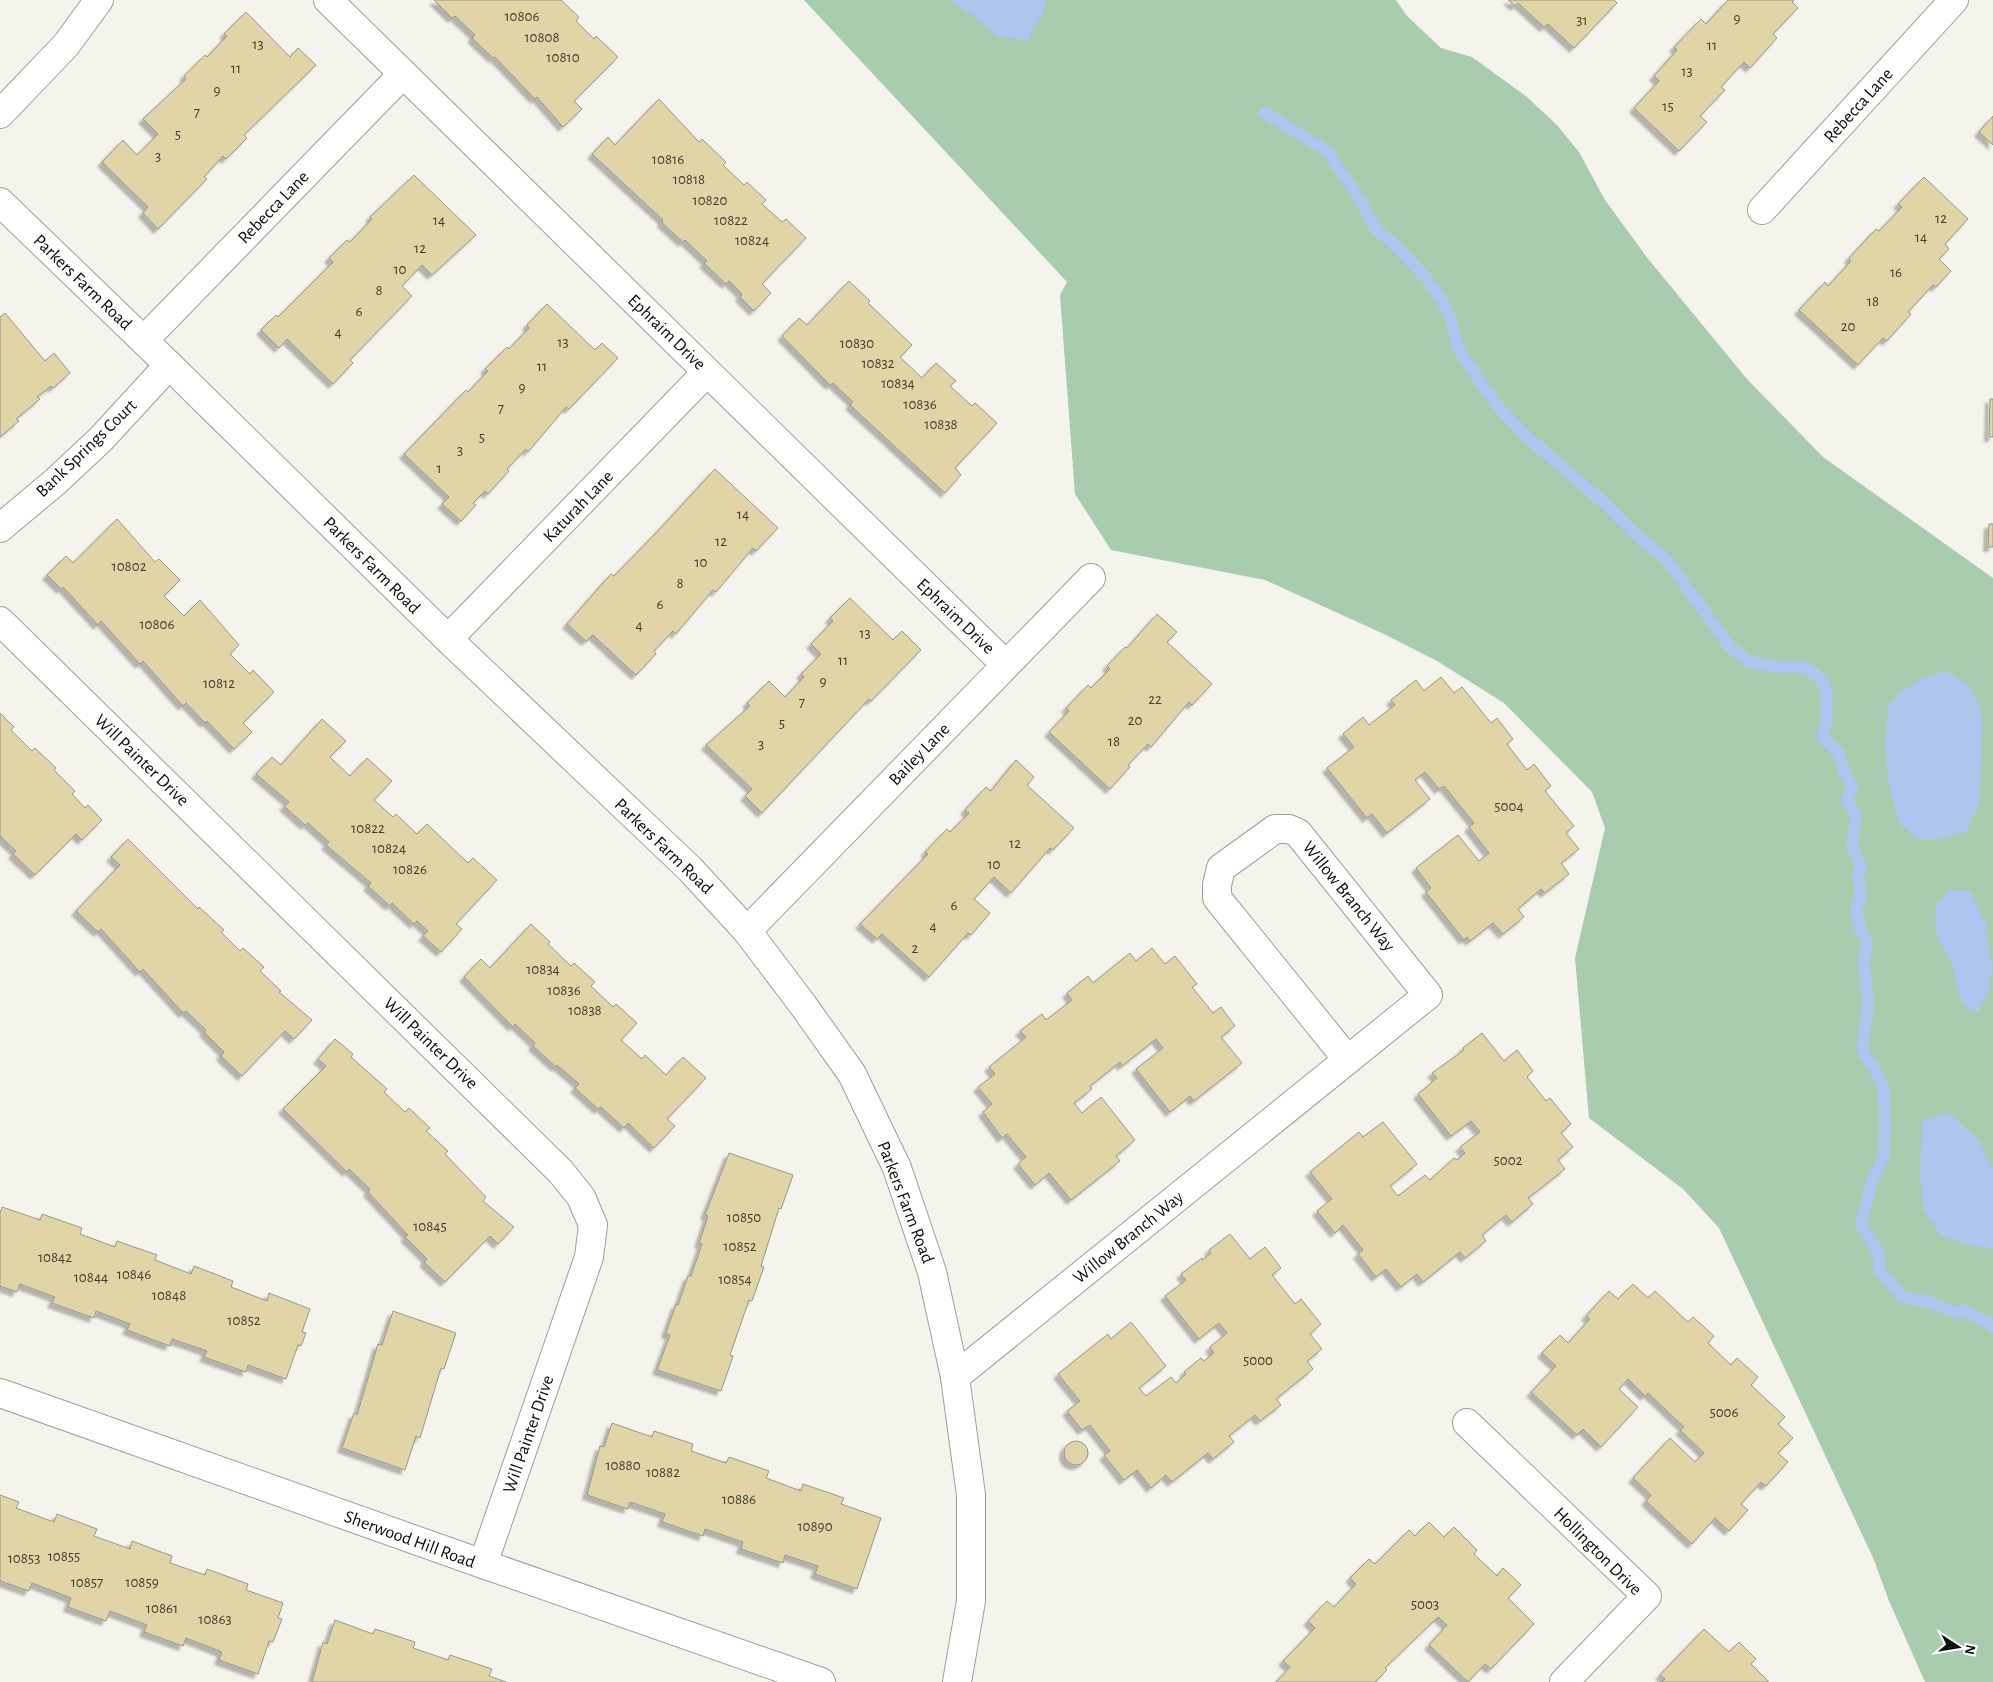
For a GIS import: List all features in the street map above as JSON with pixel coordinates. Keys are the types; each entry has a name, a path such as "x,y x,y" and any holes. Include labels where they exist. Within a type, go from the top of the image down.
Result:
{"street":[{"path":"0,114 66,45 99,0"},
{"name":"Ephraim Drive","path":"328,0 1006,665"},
{"name":"Rebecca Lane","path":"1762,210 1954,0"},
{"name":"Rebecca Lane","path":"144,340 403,74"},
{"name":"Parkers Farm Road","path":"0,202 144,340 448,639 690,869 747,931 852,1074 897,1168 932,1272 955,1377 971,1494 971,1600 957,1682"},
{"name":"Bank Springs Court","path":"0,528 55,482 101,439 169,365"},
{"name":"Katurah Lane","path":"448,639 708,372"},
{"name":"Bailey Lane","path":"747,931 1091,578"},
{"name":"Will Painter Drive","path":"0,621 547,1158 581,1197 593,1225 589,1258 483,1564"},
{"name":"Willow Branch Way","path":"955,1377 1428,995 1298,833 1289,829 1275,830 1221,868 1217,885 1218,898 1347,1059"},
{"name":"Sherwood Hill Road","path":"0,1393 821,1682"},
{"name":"Hollington Drive","path":"1467,1423 1647,1596 1564,1682"}],"green space":[{"path":"804,0 1396,0 1407,16 1441,48 1472,57 1527,97 1557,125 1579,152 1605,200 1649,260 1747,379 1823,457 1993,578 1993,1682 1925,1682 1889,1601 1874,1560 1719,1228 1683,1189 1589,1118 1575,958 1605,828 1592,792 1504,703 1437,661 1384,634 1265,580 1111,550 1075,494 1060,295 1067,282"}],"water":[{"path":"949,0 1047,0 1028,40 999,37 968,12"},
{"path":"1946,671 1971,687 1983,717 1979,803 1967,832 1941,839 1918,839 1899,824 1888,780 1885,743 1888,708 1899,693 1921,679"},
{"path":"1950,890 1970,890 1986,923 1992,967 1989,992 1979,1011 1969,1011 1958,994 1951,961 1935,933 1936,905"},
{"path":"1948,1112 1978,1139 1993,1169 1993,1249 1969,1245 1940,1235 1923,1209 1920,1173 1922,1121"}],"building":[{"path":"434,0 561,0 579,17 576,21 594,39 596,36 618,57 574,101 582,109 563,127 537,97 535,99 495,57 493,58 472,38 475,35 455,16 452,18"},
{"path":"1508,0 1614,0 1617,3 1574,48 1548,24 1544,27 1518,3 1515,6"},
{"path":"1728,0 1794,0 1792,2 1798,8 1773,34 1777,38 1750,68 1744,62 1721,87 1725,90 1700,116 1707,122 1679,151 1634,108 1659,81 1654,76 1677,50 1674,47 1701,19 1706,24"},
{"path":"246,12 290,57 298,48 316,65 244,135 247,138 226,159 223,156 204,177 207,179 158,229 143,213 148,207 102,162 123,140 137,155 158,134 143,119 186,79 184,76 205,55 207,57 227,36 224,34"},
{"path":"659,99 699,142 702,139 726,162 723,165 744,185 747,182 766,200 762,204 782,222 786,219 806,238 762,284 771,293 754,311 740,297 742,294 729,281 726,284 704,263 707,261 685,240 683,242 662,223 663,220 592,154 608,137 615,145"},
{"path":"1993,116 1993,145 1979,132"},
{"path":"414,175 476,235 432,275 422,265 402,286 412,296 350,360 353,363 333,384 287,339 279,348 261,330 276,315 278,317 333,262 329,258 347,240 350,242 372,219 370,217"},
{"path":"1924,177 1968,219 1945,244 1949,249 1939,259 1951,271 1936,287 1933,285 1908,312 1911,314 1887,341 1883,338 1858,365 1799,310 1825,282 1828,286 1851,261 1849,258 1876,229 1879,231 1902,207 1898,204"},
{"path":"849,281 870,301 868,303 912,345 900,357 922,378 936,363 956,381 950,386 972,406 975,403 997,423 955,468 961,475 945,493 850,405 853,402 833,383 830,385 782,336 799,318 807,325"},
{"path":"547,304 595,350 602,343 618,358 569,409 566,407 528,452 526,449 507,469 509,471 488,494 485,491 473,503 476,505 461,521 442,504 449,497 404,454 466,390 468,392 488,371 485,369 507,347 509,349 529,328 527,325"},
{"path":"5,313 45,361 54,353 70,373 53,388 51,386 37,397 40,399 16,419 19,421 0,437 0,317"},
{"path":"1990,399 1993,399 1993,437 1989,437"},
{"path":"715,469 778,528 756,551 753,548 716,592 713,590 676,634 673,631 654,651 656,654 636,675 593,635 586,641 567,624 611,574 614,576"},
{"path":"117,519 155,562 159,559 180,580 164,596 184,616 200,600 239,645 230,654 250,674 253,670 274,692 243,723 252,732 234,749 207,721 205,723 186,703 183,706 143,661 140,664 101,621 98,625 63,587 61,589 47,575 66,556 73,563"},
{"path":"1989,524 1993,524 1993,547 1988,547"},
{"path":"850,598 893,640 902,631 921,650 871,701 869,699 762,813 745,796 752,789 706,745 750,706 747,703 769,681 785,697 804,677 801,674 821,654 811,644 833,621 830,618"},
{"path":"1157,614 1177,632 1167,642 1212,684 1192,705 1189,702 1151,747 1148,744 1128,765 1130,767 1110,789 1049,732 1069,711 1066,708 1088,685 1091,688 1110,669 1107,666 1125,647 1127,648"},
{"path":"1441,677 1454,693 1462,687 1491,723 1497,718 1513,739 1507,744 1527,770 1534,764 1551,786 1545,791 1574,826 1566,833 1579,849 1561,863 1569,874 1545,893 1541,889 1518,909 1524,917 1503,934 1493,923 1470,941 1467,937 1464,940 1426,892 1431,888 1416,868 1458,835 1479,861 1489,853 1469,827 1474,823 1444,786 1439,789 1425,772 1415,780 1430,799 1387,833 1372,814 1367,818 1327,768 1354,747 1343,734 1363,717 1369,725 1395,705 1391,700 1416,680 1424,691"},
{"path":"0,713 14,727 11,730 32,751 35,748 56,768 54,770 75,791 72,794 85,808 88,805 102,820 82,840 76,834 35,875 13,854 16,851 0,836"},
{"path":"322,719 346,741 330,757 350,776 367,758 392,781 374,800 393,817 396,814 417,834 427,824 468,863 473,858 497,880 456,924 462,929 441,952 423,936 428,931 417,921 414,924 392,903 390,906 368,886 371,883 326,845 329,842 308,823 305,825 284,806 289,802 256,774 272,757 281,765"},
{"path":"1016,760 1034,777 1027,785 1074,828 1053,850 1050,848 1011,893 994,877 974,899 990,913 971,935 968,933 929,977 882,934 877,939 860,924 928,854 925,852 947,829 950,832 969,813 965,810 986,787 991,791"},
{"path":"128,839 198,909 199,907 224,930 221,932 240,951 243,948 264,967 260,971 281,991 279,992 312,1020 294,1039 285,1031 242,1076 221,1056 224,1052 204,1032 206,1030 186,1011 183,1013 143,969 140,972 101,929 98,932 76,911 120,865 111,857"},
{"path":"531,924 571,966 574,963 595,982 591,986 613,1007 616,1004 637,1023 621,1040 642,1059 645,1055 666,1075 683,1057 706,1078 667,1119 675,1126 654,1148 628,1123 624,1128 601,1107 598,1109 575,1088 579,1084 557,1065 556,1067 533,1046 535,1043 515,1024 513,1027 464,977 481,959 490,968"},
{"path":"1152,948 1165,964 1175,956 1197,984 1192,987 1213,1013 1221,1007 1235,1026 1221,1037 1242,1063 1194,1101 1190,1096 1170,1112 1136,1069 1163,1048 1156,1039 1122,1066 1120,1062 1090,1086 1092,1089 1074,1103 1082,1113 1101,1097 1135,1140 1116,1156 1120,1161 1071,1200 1049,1173 1035,1185 1018,1164 1026,1157 1007,1134 1002,1138 983,1112 992,1104 978,1087 995,1074 989,1067 1026,1037 1020,1031 1042,1014 1046,1020 1072,1000 1067,993 1088,976 1093,983 1130,953 1136,961"},
{"path":"1482,1033 1504,1061 1517,1050 1533,1071 1527,1077 1546,1101 1550,1098 1571,1124 1561,1133 1573,1147 1558,1160 1565,1169 1528,1198 1533,1204 1512,1222 1506,1215 1482,1235 1486,1241 1465,1258 1460,1252 1423,1282 1417,1274 1401,1287 1386,1269 1376,1277 1358,1254 1363,1250 1343,1225 1335,1233 1317,1211 1332,1199 1310,1172 1359,1132 1363,1137 1383,1122 1417,1164 1390,1186 1398,1196 1425,1175 1430,1180 1454,1158 1457,1160 1465,1153 1460,1147 1480,1132 1471,1121 1451,1136 1418,1094 1437,1078 1432,1073 1464,1050 1463,1048"},
{"path":"335,1039 353,1054 351,1057 387,1089 384,1092 405,1112 409,1108 430,1128 426,1131 448,1151 445,1154 486,1197 483,1201 514,1227 498,1244 490,1236 445,1282 424,1262 427,1259 405,1237 408,1235 368,1192 370,1189 349,1169 347,1172 283,1109 326,1066 318,1059"},
{"path":"729,1153 793,1175 781,1209 779,1208 761,1266 764,1267 752,1301 749,1300 730,1355 733,1356 721,1391 657,1370 670,1335 666,1333 676,1304 678,1305 688,1276 691,1276 702,1244 699,1243 708,1216 705,1215"},
{"path":"2,1207 40,1220 42,1214 82,1228 80,1234 115,1247 117,1241 157,1255 155,1260 191,1274 194,1266 233,1281 231,1287 267,1301 269,1293 310,1309 302,1332 306,1333 301,1346 298,1345 286,1379 248,1365 246,1372 204,1357 207,1351 172,1339 170,1346 127,1330 130,1324 96,1311 94,1318 52,1303 55,1297 20,1284 17,1292 0,1286 0,1213"},
{"path":"1230,1234 1250,1259 1265,1247 1281,1268 1272,1275 1295,1304 1301,1299 1321,1324 1310,1334 1322,1349 1307,1361 1313,1369 1276,1399 1281,1405 1260,1421 1255,1415 1229,1436 1234,1442 1213,1459 1208,1453 1172,1482 1166,1475 1151,1488 1137,1470 1124,1480 1104,1455 1110,1451 1090,1425 1082,1430 1067,1411 1080,1401 1058,1374 1108,1334 1111,1339 1131,1322 1166,1366 1139,1388 1146,1396 1171,1377 1176,1383 1186,1374 1184,1372 1201,1358 1204,1361 1214,1353 1210,1347 1227,1333 1219,1323 1199,1339 1165,1296 1186,1280 1181,1274 1202,1258 1203,1260 1211,1253 1209,1250"},
{"path":"1633,1284 1648,1298 1655,1291 1688,1322 1693,1317 1714,1336 1708,1343 1731,1365 1737,1358 1758,1377 1751,1385 1785,1417 1778,1424 1793,1438 1778,1453 1788,1462 1766,1486 1761,1482 1741,1504 1748,1510 1729,1531 1715,1518 1692,1544 1646,1501 1651,1495 1633,1478 1670,1438 1695,1462 1704,1453 1680,1430 1684,1427 1648,1393 1645,1396 1628,1379 1619,1389 1638,1407 1601,1447 1583,1429 1577,1435 1531,1392 1556,1366 1542,1353 1560,1335 1568,1343 1590,1319 1586,1316 1609,1291 1618,1299"},
{"path":"393,1311 456,1333 444,1369 441,1368 420,1438 416,1436 405,1470 342,1448 354,1413 357,1415 378,1344 382,1345"},
{"path":"612,1423 652,1437 654,1431 693,1444 691,1451 726,1463 729,1457 769,1471 766,1478 801,1491 803,1484 844,1498 841,1504 881,1518 857,1589 815,1574 818,1566 785,1555 783,1563 741,1549 743,1542 705,1529 703,1536 662,1522 665,1514 630,1502 628,1509 587,1495 600,1446 604,1447"},
{"path":"1076,1441 1084,1445 1088,1453 1084,1461 1076,1465 1068,1461 1064,1453 1068,1445"},
{"path":"0,1495 19,1502 16,1508 54,1522 57,1514 97,1529 94,1536 130,1549 132,1541 172,1556 170,1563 205,1575 207,1569 248,1584 246,1590 283,1603 278,1618 282,1619 273,1642 269,1641 258,1674 219,1660 222,1652 186,1638 183,1646 144,1632 147,1625 110,1611 106,1621 68,1607 71,1598 32,1583 29,1591 0,1581"},
{"path":"1429,1522 1444,1537 1454,1527 1477,1550 1474,1554 1497,1576 1503,1568 1521,1585 1508,1598 1534,1624 1491,1669 1485,1664 1468,1682 1429,1645 1447,1625 1438,1617 1385,1668 1387,1670 1375,1682 1276,1682 1290,1667 1283,1661 1315,1628 1308,1621 1327,1601 1334,1607 1356,1584 1350,1578 1369,1559 1375,1564 1409,1530 1415,1536"},
{"path":"335,1620 373,1634 375,1629 415,1642 413,1648 448,1660 450,1655 492,1669 489,1676 506,1682 312,1682 323,1642 327,1644"},
{"path":"1704,1629 1729,1652 1739,1642 1756,1659 1751,1664 1769,1682 1662,1682 1665,1679 1660,1675"}],"waterway":[{"path":"1265,113 1327,151 1361,201 1375,228 1399,249 1426,278 1442,301 1451,320 1458,348 1495,403 1524,434 1603,502 1634,533 1667,560 1730,647 1750,662 1777,667 1805,667 1821,679 1827,694 1826,723 1822,737 1838,752 1852,787 1847,800 1856,816 1852,845 1861,867 1858,874 1861,896 1856,909 1860,929 1867,942 1864,962 1868,1006 1863,1052 1875,1070 1884,1089 1885,1133 1883,1158 1872,1181 1861,1224 1879,1255 1879,1270 1902,1297 1929,1302 1956,1313 1963,1310 1993,1327"}]}
